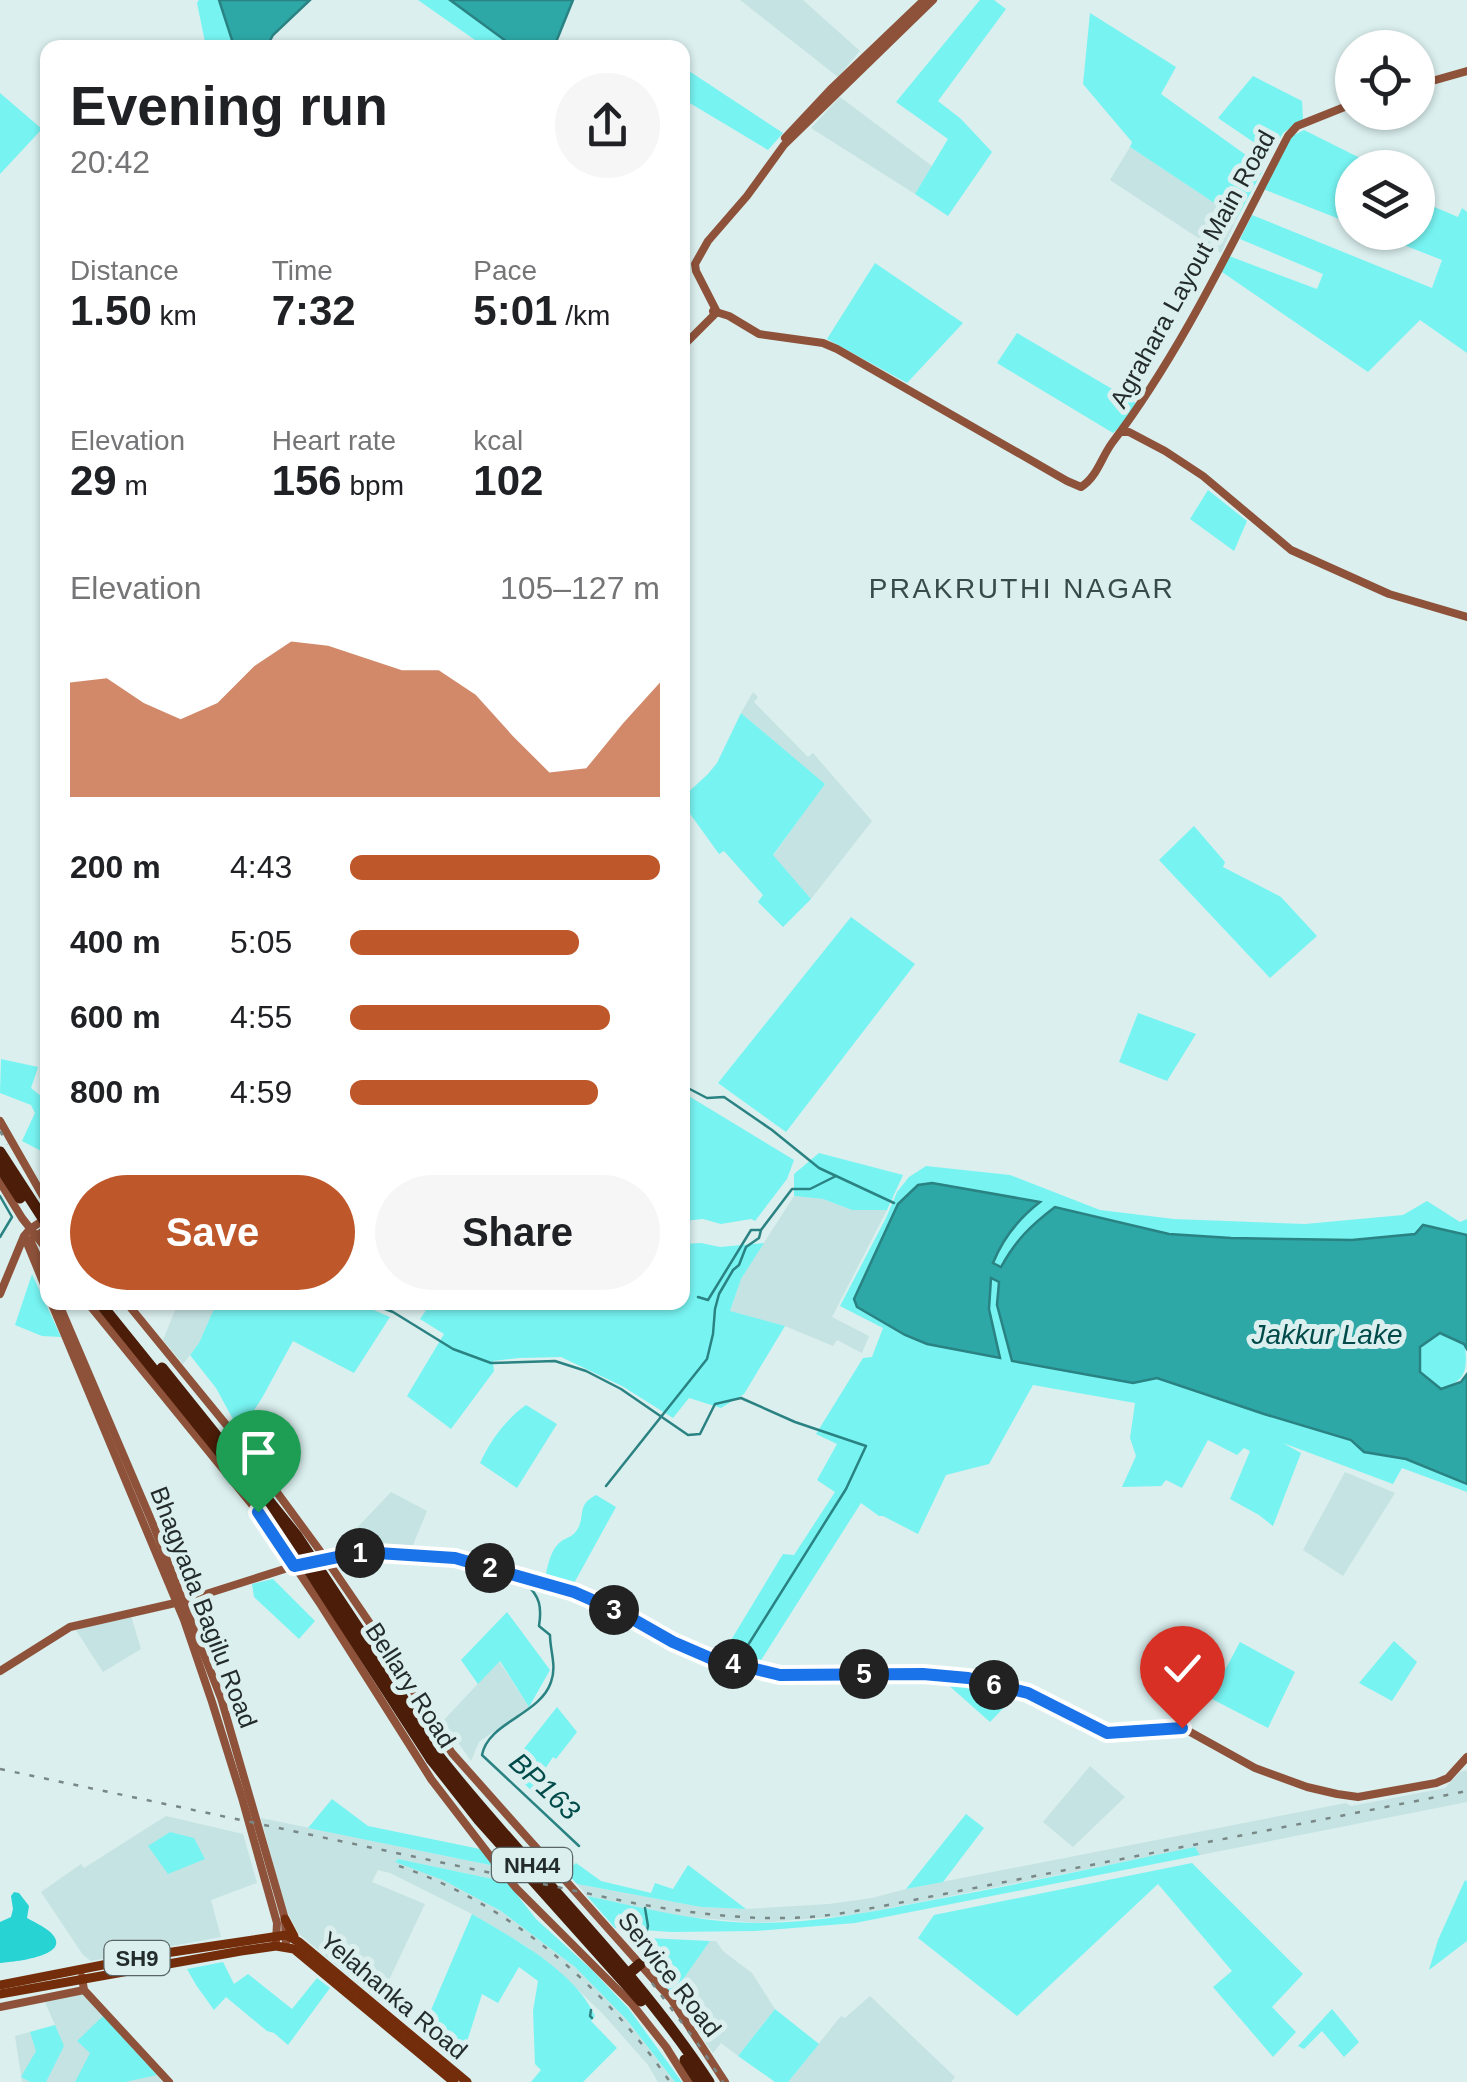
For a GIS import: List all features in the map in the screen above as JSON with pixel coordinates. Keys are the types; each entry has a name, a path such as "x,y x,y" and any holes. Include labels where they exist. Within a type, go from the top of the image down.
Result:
{"highway":[{"path":"0,1152 40,1214"},
{"path":"0,1167 30,1237"},
{"name":"Bellary Road","path":"104,1310 281,1530 464,1803 624,1974 699,2082"},
{"name":"Bellary Road","path":"114,1310 298,1536 380,1661 434,1757 673,2030 709,2082"},
{"path":"428,1773 464,1803"},
{"path":"506,1837 513,1824"},
{"path":"624,1974 640,1964"}],"main road":[{"path":"715,311 693,266 704,242 797,124 924,0"},
{"path":"715,311 696,270 703,248 784,146 933,0"},
{"path":"1435,80 1467,71"},
{"name":"Agrahara Layout Main Road","path":"715,311 759,334 822,343 836,349 1082,487 1090,482 1198,307 1288,136 1297,126 1335,111"},
{"path":"690,335 715,311"},
{"path":"1122,432 1165,451 1203,476 1292,550 1389,594 1467,617"},
{"path":"0,1121 40,1191"},
{"path":"0,1182 40,1260"},
{"path":"30,1237 40,1269"},
{"path":"0,1294 30,1237"},
{"name":"Bhagyada Bagilu Road","path":"57,1310 220,1698 285,1919 280,1939"},
{"path":"94,1310 258,1512 428,1773 517,1888 632,2004 688,2082"},
{"path":"132,1310 326,1558 452,1753 513,1824"},
{"path":"179,1599 285,1564 286,1557 271,1531"},
{"path":"2,1669 36,1642 68,1624 362,1552 455,1558 574,1592 710,1658 780,1675 923,1674 968,1678 1028,1693 1107,1733 1182,1728 1254,1768 1337,1794 1358,1797 1436,1783 1448,1778 1467,1757"},
{"name":"Bhagyada Bagilu Road","path":"179,1599 242,1798 280,1939"},
{"name":"Service Road","path":"513,1824 671,2000 725,2082"},
{"path":"285,1919 299,1942"},
{"name":"Yelahanka Road","path":"280,1939 299,1942 466,2082"},
{"name":"Yelahanka Road","path":"280,1939 454,2082"},
{"name":"SH9","path":"0,1986 280,1939"},
{"name":"SH9","path":"0,1994 175,1957"},
{"path":"84,1977 84,1990 169,2082"},
{"path":"0,2007 84,1990"}],"shaded area":[{"path":"219,0 232,40 205,40 197,3"},
{"path":"418,0 450,0 504,40 475,40"},
{"path":"740,0 803,0 860,51 838,77"},
{"path":"980,0 994,0 1006,9 938,101 992,152 948,216 915,194 948,139 896,102"},
{"path":"1090,13 1176,67 1161,94 1264,168 1237,218 1130,147 1132,142 1083,84"},
{"path":"690,72 783,133 768,150 690,103"},
{"path":"1253,76 1302,101 1303,119 1283,133 1271,154 1218,118"},
{"path":"0,93 40,131 0,174"},
{"path":"840,97 932,166 915,194 811,128"},
{"path":"1304,130 1344,150 1335,150 1335,217 1263,189 1290,137"},
{"path":"1130,147 1237,218 1221,253 1110,180"},
{"path":"1435,207 1458,217 1462,208 1467,212 1467,353 1420,320 1368,372 1222,272 1229,256 1317,289 1323,274 1240,239 1252,215 1432,288 1442,260 1416,250 1435,250"},
{"path":"875,263 963,323 907,383 827,339"},
{"path":"1017,333 1136,403 1122,425 1113,433 997,363"},
{"path":"1208,490 1247,521 1234,551 1190,519"},
{"path":"753,692 758,697 754,702 808,757 813,753 872,821 811,899 773,856 824,784 741,713"},
{"path":"741,713 825,784 773,855 811,899 783,927 758,902 763,895 724,851 719,854 690,814 690,791 717,763"},
{"path":"1194,826 1225,862 1223,867 1281,897 1317,936 1270,978 1159,860"},
{"path":"851,917 915,964 786,1132 718,1083"},
{"path":"1138,1013 1196,1034 1167,1081 1119,1062"},
{"path":"1,1059 38,1067 31,1088 40,1095 40,1150 22,1141 35,1113 31,1105 0,1093"},
{"path":"690,1097 794,1160 787,1179 755,1221 721,1224 690,1220"},
{"path":"819,1153 903,1175 887,1210 852,1210 823,1199 794,1196 794,1174"},
{"path":"926,1166 1010,1175 1100,1210 1174,1219 1305,1224 1403,1215 1427,1201 1460,1222 1467,1219 1467,1235 1424,1225 1415,1234 1352,1240 1231,1238 1168,1234 1055,1207 1024,1234 1002,1267 992,1264 1011,1230 1038,1203 858,1307 927,1344 989,1309 990,1278 1000,1281 997,1305 1114,1380 1132,1383 1157,1378 1351,1440 1364,1452 1406,1459 1467,1484 1467,1492 1402,1468 1393,1484 1283,1443 1301,1453 1273,1526 1230,1499 1250,1451 1244,1448 1237,1455 1208,1440 1182,1488 1166,1480 1161,1486 1122,1487 1136,1456 1130,1438 1135,1403 1033,1385 989,1464 946,1475 918,1534 861,1503 758,1665 722,1655 783,1554 794,1555 835,1492 817,1480 837,1444 816,1434 863,1358 872,1357 883,1328 840,1306 897,1192 909,1177"},
{"path":"794,1196 823,1199 852,1210 887,1210 832,1317 869,1336 862,1353 837,1340 833,1346 785,1326 730,1312 740,1280"},
{"path":"764,1243 741,1279 730,1311 785,1326 744,1394 721,1408 689,1398 673,1418 622,1386 561,1357 493,1361 494,1371 451,1429 407,1396 444,1334 420,1319 426,1310 690,1310 690,1244 720,1247"},
{"path":"32,1274 40,1291 40,1310 49,1310 61,1337 42,1336 15,1325"},
{"path":"175,1310 214,1310 199,1343 183,1364 163,1340"},
{"path":"213,1310 374,1310 390,1317 354,1373 293,1341 240,1432 216,1388 190,1355"},
{"path":"1440,1333 1465,1344 1466,1361 1461,1378 1441,1389 1420,1373 1420,1347"},
{"path":"526,1405 557,1424 517,1488 480,1463 499,1431"},
{"path":"1345,1472 1395,1493 1343,1576 1303,1550"},
{"path":"391,1492 427,1511 411,1550 364,1549 354,1531"},
{"path":"596,1495 616,1507 573,1585 545,1577 555,1548 575,1532 584,1507"},
{"path":"273,1579 315,1621 299,1639 254,1597 252,1584"},
{"path":"507,1612 550,1670 529,1707 500,1661 478,1684 461,1660"},
{"path":"131,1616 141,1649 103,1672 76,1630"},
{"path":"1394,1641 1417,1662 1392,1701 1359,1683"},
{"path":"1240,1642 1295,1672 1268,1728 1210,1698"},
{"path":"499,1661 529,1707 479,1742 471,1761 443,1721"},
{"path":"946,1683 1016,1695 990,1722"},
{"path":"557,1707 577,1732 556,1759 553,1757 531,1790 508,1769"},
{"path":"1090,1766 1125,1797 1073,1847 1043,1822"},
{"path":"1467,1770 1467,1802 1200,1855 1195,1848 854,1915 758,1923 678,1916 587,1896 577,1884 701,1907 746,1909 829,1904 1346,1803 1351,1806 1445,1788"},
{"path":"332,1799 368,1826 480,1849 495,1866 308,1828"},
{"path":"966,1814 984,1828 943,1882 906,1889"},
{"path":"166,1816 243,1834 257,1883 211,1900 221,1937 91,1961 41,1892 81,1864 84,1868"},
{"path":"261,1818 495,1866 507,1882 396,1861 443,1879 501,1911 575,1967 627,2020 675,2082 658,2082 602,2013 529,1948 472,1914 378,1870 372,1882 425,1904 379,2001 298,1933 284,1905"},
{"path":"170,1832 194,1838 205,1859 168,1874 148,1846"},
{"path":"1195,1847 1200,1855 855,1923 756,1931 615,1928 587,1896 716,1920 803,1921 890,1908"},
{"path":"398,1859 507,1882 536,1919 629,2009 682,2082 675,2082 627,2020 575,1967 501,1911 443,1880 395,1862"},
{"path":"576,1863 601,1881 651,1893 655,1883 673,1889 688,1865 746,1909 701,1907 577,1884 566,1872"},
{"path":"1192,1863 1303,1974 1272,2007 1296,2032 1273,2057 1213,1987 1232,1971 1158,1884 1017,2016 918,1938 934,1915"},
{"path":"1465,1880 1467,1941 1429,1970 1438,1940"},
{"path":"14,1892 29,1906 27,1918 49,1931 56,1940 55,1946 40,1956 0,1963 0,1922 11,1917"},
{"path":"472,1914 541,1957 585,1999 595,2016 591,2021 617,2048 583,2082 531,2082 541,2070 535,2064 533,2011 538,1981 519,1967 498,2003 482,1994 465,2048 428,2017"},
{"path":"647,1938 710,1941 672,1995 640,1957"},
{"path":"710,1941 716,1941 752,1973 775,2009 738,2056 721,2043 713,2053 672,1995"},
{"path":"223,1962 234,1984 248,1974 292,2009 317,1978 330,1988 288,2045 226,1997 214,2010 187,1969"},
{"path":"82,1993 163,2082 22,2082 15,2036 55,2025 45,2002"},
{"path":"870,1996 955,2077 951,2082 788,2082 841,2016 845,2018"},
{"path":"775,2009 819,2044 788,2082 775,2082 738,2056"},
{"path":"1332,2009 1359,2042 1344,2057 1322,2031 1304,2049 1298,2046"},
{"path":"103,2016 157,2075 125,2082 75,2082 90,2053 77,2041"},
{"path":"55,2025 64,2046 46,2082 30,2082 21,2077 36,2051 30,2032"}],"water":[{"path":"219,0 310,0 270,40 232,40"},
{"path":"450,0 573,0 557,40 504,40"},
{"name":"Jakkur Lake","path":"932,1183 1040,1202 1001,1245 993,1263 1001,1267 1024,1234 1055,1207 1169,1234 1352,1240 1415,1234 1423,1225 1467,1235 1467,1349 1440,1333 1420,1347 1420,1372 1441,1389 1461,1382 1467,1374 1467,1484 1406,1459 1364,1452 1351,1440 1157,1378 1133,1383 1012,1361 997,1305 999,1282 991,1278 989,1309 1000,1358 927,1344 905,1335 857,1307 854,1299 898,1204 918,1185"}],"waterway":[{"path":"690,1089 707,1098 724,1097 819,1168 894,1203"},
{"name":"BP163","path":"698,1297 708,1300 751,1230 761,1230 792,1189 810,1189 836,1176"},
{"path":"0,1196 12,1217 0,1237"},
{"name":"BP163","path":"606,1486 707,1359 719,1294 746,1247 759,1238 761,1230"},
{"path":"388,1310 453,1349 491,1363 555,1361 586,1371 621,1389 688,1435 700,1434 715,1404 741,1398 795,1422 866,1446 846,1489 738,1661"},
{"name":"BP163","path":"525,1583 539,1602 539,1626 550,1635 553,1676 545,1693 494,1734 482,1755 579,1846"},
{"path":"645,1908 646,1934"},
{"path":"641,1952 643,1942"},
{"path":"591,2010 592,2018"}],"railway":[{"path":"0,1131 8,1144"},
{"path":"0,1769 628,1902 763,1918 868,1909 1467,1791"},
{"path":"399,1866 479,1902 551,1952 615,2013 670,2082"},
{"path":"652,1983 723,2082"}],"district":[{"name":"PRAKRUTHI NAGAR","path":"1022,588"}],"route":[{"path":"258,1512 294,1566 362,1552 455,1558 574,1592 710,1658 780,1675 923,1674 968,1678 1028,1693 1107,1733 1182,1728"}]}
